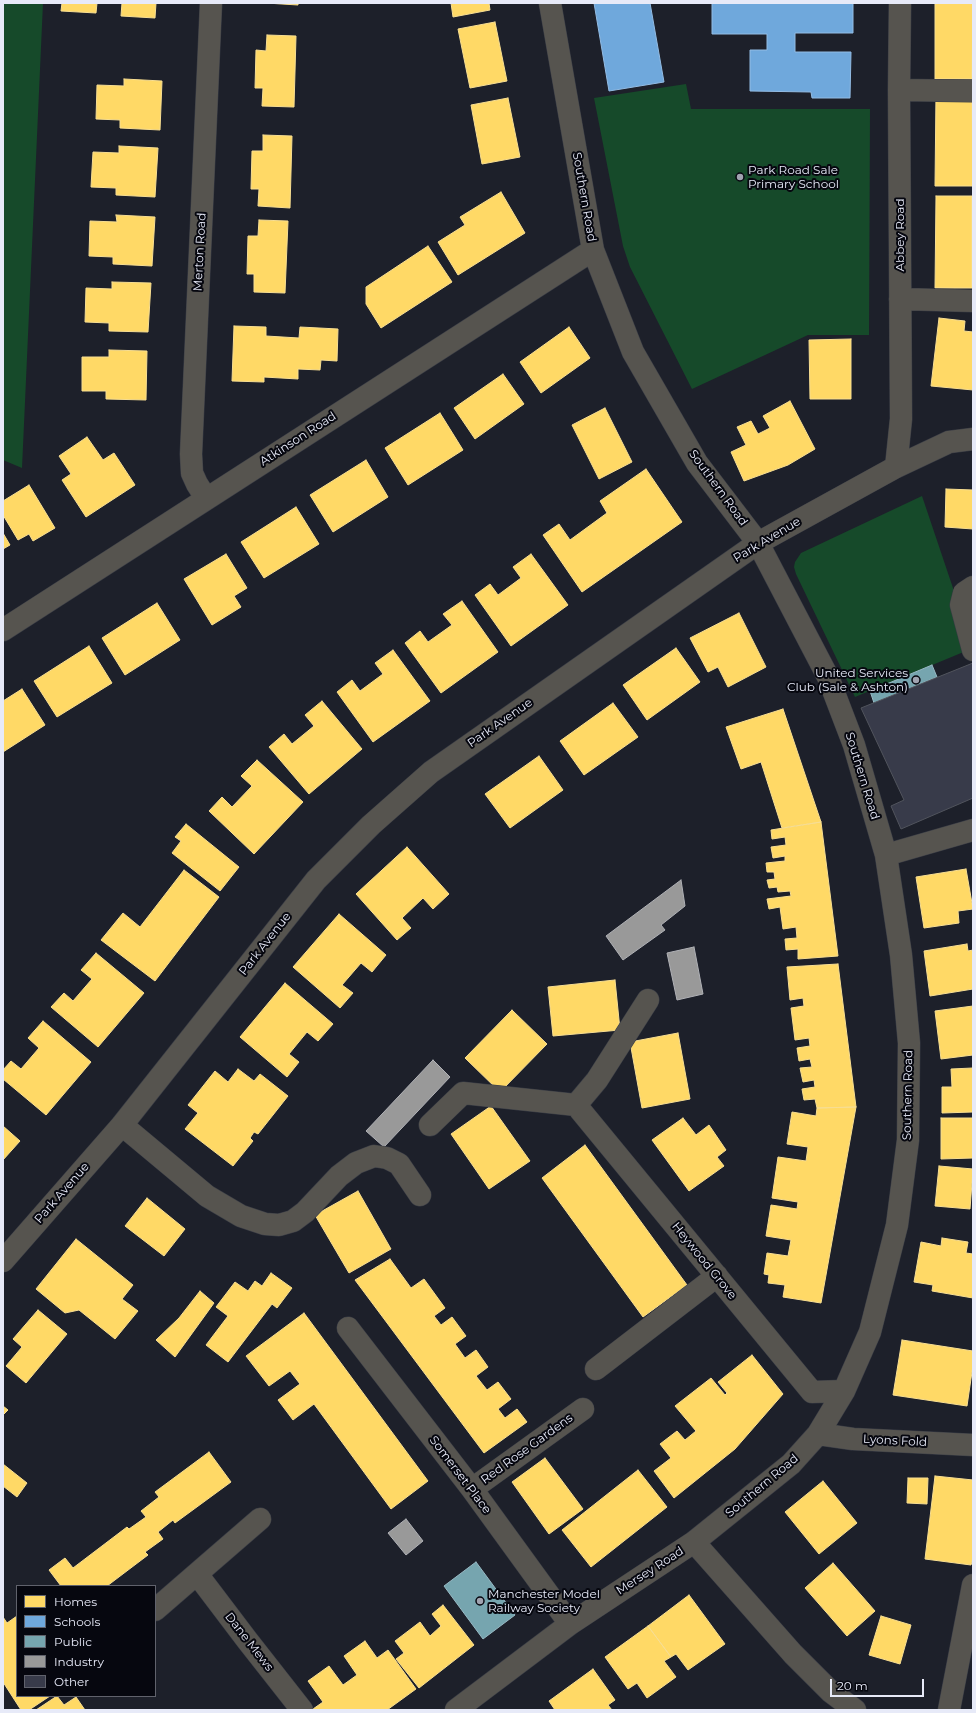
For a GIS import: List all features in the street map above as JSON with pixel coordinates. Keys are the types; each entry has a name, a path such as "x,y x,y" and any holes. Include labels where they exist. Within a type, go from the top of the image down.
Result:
{"street":[{"name":"Merton Road","path":"206,498 192,473 191,454 211,3"},
{"name":"Southern Road","path":"550,3 593,250 633,352 697,463 758,544 828,677 854,745 886,855 901,955 909,1043 908,1140 897,1225 870,1332 844,1391 818,1434 791,1464 694,1542"},
{"name":"Abbey Road","path":"896,466 902,420 900,299 900,3"},
{"path":"899,90 973,91"},
{"name":"Atkinson Road","path":"3,630 593,250"},
{"path":"900,299 973,301"},
{"name":"Park Avenue","path":"3,1261 122,1125 316,880 371,825 431,772 758,544 896,466 949,442 973,439"},
{"path":"973,586 964,593 961,605 973,650"},
{"path":"886,855 973,830"},
{"path":"430,1125 463,1093 576,1105 597,1080 648,1000"},
{"name":"Heywood Grove","path":"576,1105 812,1392 844,1391"},
{"path":"122,1125 207,1196 241,1216 265,1224 279,1225 293,1221 305,1212 339,1176 356,1163 374,1156 388,1158 399,1164 420,1195"},
{"path":"596,1369 717,1276"},
{"name":"Somerset Place","path":"348,1328 472,1490 570,1624"},
{"name":"Red Rose Gardens","path":"472,1490 582,1409"},
{"name":"Lyons Fold","path":"818,1434 853,1439 973,1445"},
{"path":"156,1609 260,1519"},
{"name":"Mersey Road","path":"456,1710 570,1624 694,1542 793,1654 832,1692 855,1710"},
{"name":"Dane Mews","path":"198,1574 246,1640 302,1710"},
{"path":"949,1710 973,1585"}],"green space":[{"path":"3,3 43,3 22,468 3,460"},
{"name":"Park Road Sale Primary School","path":"686,84 691,109 870,109 869,335 808,335 692,389 630,267 623,246 594,98"},
{"path":"922,496 954,591 966,651 855,697 796,574 794,567 795,562 801,553"}],"building: Homes":[{"path":"62,3 97,3 96,13 61,11"},
{"path":"122,3 156,3 155,18 121,16"},
{"path":"266,3 298,3 298,5"},
{"path":"451,3 489,3 490,10 453,17"},
{"path":"935,3 973,3 972,79 935,79"},
{"path":"495,22 507,81 470,88 458,29"},
{"path":"267,35 296,36 294,107 262,106 263,88 255,88 256,50 266,51"},
{"path":"124,79 162,81 160,130 120,128 120,120 96,119 97,85 124,86"},
{"path":"936,94 972,94 973,186 935,186"},
{"path":"508,98 520,157 482,164 471,105"},
{"path":"263,135 292,136 290,208 258,206 259,189 251,189 252,151 263,151"},
{"path":"119,146 158,148 155,197 116,195 116,188 91,187 93,152 119,153"},
{"path":"501,192 525,233 458,275 438,242 465,225 460,217"},
{"path":"936,196 972,196 972,288 935,288"},
{"path":"116,215 155,217 152,266 113,264 113,257 89,256 90,221 117,222"},
{"path":"259,220 288,221 285,293 254,292 254,274 247,274 248,236 258,236"},
{"path":"428,246 452,282 381,328 366,304 366,287"},
{"path":"112,282 151,283 148,332 109,331 109,323 85,322 86,288 112,289"},
{"path":"939,318 965,321 964,331 973,332 973,390 931,386"},
{"path":"234,326 266,327 266,336 299,338 300,327 338,329 337,361 321,360 320,370 298,369 298,379 264,377 264,382 232,381"},
{"path":"569,327 590,358 541,393 520,362"},
{"path":"851,339 851,399 810,399 809,340"},
{"path":"109,350 147,351 146,400 106,399 106,391 82,391 82,357 109,357"},
{"path":"503,374 524,404 475,439 454,408"},
{"path":"790,401 815,449 788,465 744,481 731,452 746,445 737,427 751,421 758,434 770,428 763,416"},
{"path":"605,408 632,462 599,479 572,425"},
{"path":"440,413 463,450 408,485 385,448"},
{"path":"87,437 103,460 114,453 135,485 86,517 62,480 71,474 59,456"},
{"path":"366,460 388,497 333,532 310,495"},
{"path":"646,469 682,522 582,592 543,535 559,524 570,540 607,513 600,501"},
{"path":"29,485 55,528 33,541 29,534 18,540 3,515 3,501"},
{"path":"946,489 973,490 973,529 945,527"},
{"path":"296,507 319,544 264,578 241,542"},
{"path":"3,533 10,545 3,549"},
{"path":"226,554 247,588 234,596 241,607 212,625 184,579"},
{"path":"531,554 568,605 511,646 475,595 490,584 498,595 521,578 513,567"},
{"path":"462,601 498,652 441,693 405,643 420,631 428,642 452,625 443,614"},
{"path":"157,603 180,640 125,675 102,638"},
{"path":"739,613 766,667 728,687 718,667 708,672 690,638"},
{"path":"89,646 112,683 57,717 34,681"},
{"path":"676,648 700,682 647,720 623,685"},
{"path":"393,650 430,701 373,742 337,692 352,680 360,691 383,674 375,663"},
{"path":"22,689 45,725 3,752 3,701"},
{"path":"322,701 362,749 309,794 269,747 284,734 292,744 314,726 305,715"},
{"path":"613,703 638,737 584,775 560,741"},
{"path":"783,709 821,822 782,828 761,762 741,769 726,727"},
{"path":"539,756 563,790 510,828 485,794"},
{"path":"257,760 303,802 254,854 209,811 222,797 232,807 252,786 241,776"},
{"path":"821,822 838,956 798,959 798,949 786,950 785,939 797,938 796,927 783,929 780,907 769,909 767,899 791,896 790,891 778,892 777,887 769,888 767,880 775,879 774,872 767,872 766,863 785,861 785,856 773,858 771,847 786,845 785,837 772,839 771,830"},
{"path":"186,824 239,867 220,891 172,853 181,841 175,837"},
{"path":"407,847 449,894 433,909 423,898 402,918 411,928 397,940 356,894"},
{"path":"966,869 973,909 958,911 959,923 924,928 916,877"},
{"path":"184,870 219,897 155,981 101,940 123,913 140,927"},
{"path":"339,914 386,955 372,972 361,963 342,985 353,993 340,1008 293,967"},
{"path":"967,944 968,951 973,950 973,989 930,996 924,951"},
{"path":"96,953 144,993 98,1047 51,1007 64,993 73,1001 92,979 81,970"},
{"path":"838,964 856,1107 817,1108 815,1099 804,1100 802,1089 815,1087 814,1080 803,1082 800,1068 812,1067 810,1059 799,1061 797,1048 810,1046 809,1038 795,1040 791,1008 804,1006 803,998 790,1000 787,967"},
{"path":"615,980 620,1030 553,1036 548,987"},
{"path":"285,983 333,1024 318,1041 307,1032 289,1054 299,1062 287,1077 240,1037"},
{"path":"973,1006 973,1055 941,1059 935,1011"},
{"path":"512,1010 547,1044 500,1092 465,1058"},
{"path":"43,1021 91,1062 46,1115 3,1079 3,1070 11,1061 21,1069 39,1048 28,1038"},
{"path":"678,1033 690,1099 642,1108 630,1042"},
{"path":"973,1068 973,1112 942,1113 942,1087 952,1087 951,1069"},
{"path":"238,1069 254,1081 260,1074 288,1096 258,1134 254,1132 250,1138 253,1141 233,1166 185,1129 198,1113 188,1105 215,1071 228,1082"},
{"path":"491,1106 530,1161 489,1189 451,1134"},
{"path":"856,1107 821,1303 783,1297 785,1285 768,1283 769,1275 764,1274 767,1253 788,1256 791,1240 766,1236 771,1205 797,1209 798,1202 772,1198 778,1157 806,1161 808,1147 787,1144 792,1112 816,1116 817,1108"},
{"path":"683,1118 696,1135 709,1125 726,1150 717,1157 724,1166 689,1191 652,1140"},
{"path":"941,1118 973,1118 973,1158 941,1159"},
{"path":"3,1126 20,1141 3,1160"},
{"path":"585,1145 687,1285 643,1317 542,1178"},
{"path":"939,1166 973,1169 970,1209 935,1206"},
{"path":"358,1191 391,1249 349,1273 315,1215"},
{"path":"147,1198 185,1229 164,1256 125,1226"},
{"path":"942,1238 968,1242 966,1253 973,1254 973,1298 932,1291 933,1285 914,1282 921,1242 941,1246"},
{"path":"76,1239 133,1285 122,1299 138,1311 115,1339 79,1310 65,1313 36,1289"},
{"path":"390,1259 411,1288 424,1279 445,1308 434,1316 441,1325 452,1317 466,1336 455,1344 465,1358 476,1350 488,1367 476,1376 487,1390 498,1382 511,1399 498,1409 505,1418 517,1409 527,1422 484,1453 355,1280"},
{"path":"271,1273 292,1288 277,1308 272,1304 228,1362 206,1345 228,1316 216,1307 235,1282 248,1291 255,1281 262,1286"},
{"path":"200,1291 214,1303 175,1357 156,1340 179,1318"},
{"path":"38,1310 67,1334 26,1383 6,1366 22,1347 13,1339"},
{"path":"304,1313 428,1481 391,1509 314,1404 293,1420 278,1400 300,1384 290,1371 269,1386 246,1356"},
{"path":"902,1340 973,1351 973,1365 967,1406 893,1395"},
{"path":"752,1355 783,1394 735,1449 674,1498 654,1471 671,1458 660,1444 677,1431 685,1440 696,1431 675,1406 711,1378 725,1395 727,1393 718,1382"},
{"path":"3,1406 8,1410 3,1415"},
{"path":"209,1452 231,1482 175,1523 173,1520 158,1532 163,1539 145,1552 148,1555 108,1585 60,1585 49,1570 65,1558 73,1568 127,1527 129,1529 146,1517 141,1511 159,1497 155,1492"},
{"path":"545,1458 583,1509 549,1534 512,1482"},
{"path":"3,1464 27,1483 17,1497 3,1486"},
{"path":"638,1470 667,1507 591,1567 562,1530"},
{"path":"935,1476 973,1480 973,1558 971,1565 925,1559"},
{"path":"908,1478 928,1478 927,1504 907,1503"},
{"path":"823,1481 857,1523 819,1554 785,1512"},
{"path":"833,1563 875,1611 847,1636 805,1588"},
{"path":"689,1595 725,1644 688,1670 676,1654 671,1657 648,1626"},
{"path":"443,1605 474,1645 419,1688 396,1659 404,1653 395,1641 420,1622 430,1636 441,1626 432,1614"},
{"path":"881,1616 911,1625 900,1664 869,1655"},
{"path":"3,1617 7,1623 16,1617 16,1697 48,1697 29,1710 21,1710 3,1682"},
{"path":"648,1626 671,1657 664,1661 676,1677 647,1698 637,1683 628,1689 605,1657"},
{"path":"365,1641 377,1658 388,1650 416,1689 387,1710 314,1710 313,1709 323,1702 308,1681 329,1666 343,1685 357,1675 344,1656"},
{"path":"593,1669 615,1700 608,1705 612,1710 555,1710 549,1701"},
{"path":"56,1697 58,1697 64,1705 76,1697 85,1710 36,1710"}],"building: Schools":[{"path":"594,3 650,3 664,82 609,91"},
{"path":"712,3 853,3 853,33 795,33 795,52 851,52 850,98 812,98 811,92 750,91 750,50 767,50 767,34 712,34"}],"building: Public":[{"path":"932,665 937,677 874,703 870,691"},
{"name":"Manchester Model Railway Society","path":"476,1562 515,1615 483,1639 444,1586"}],"building: Industry":[{"path":"681,880 685,906 661,925 665,930 623,960 606,936"},
{"path":"694,947 703,994 677,1000 667,953"},
{"path":"433,1060 450,1077 384,1147 366,1131"},
{"path":"406,1519 423,1541 406,1555 388,1533"}],"building: Other":[{"path":"973,663 973,798 901,829 891,806 904,800 861,708"}],"place":[{"name":"Park Road Sale Primary School","path":"740,177"},
{"name":"United Services Club (Sale & Ashton)","path":"916,680"},
{"name":"Manchester Model Railway Society","path":"480,1601"}]}
